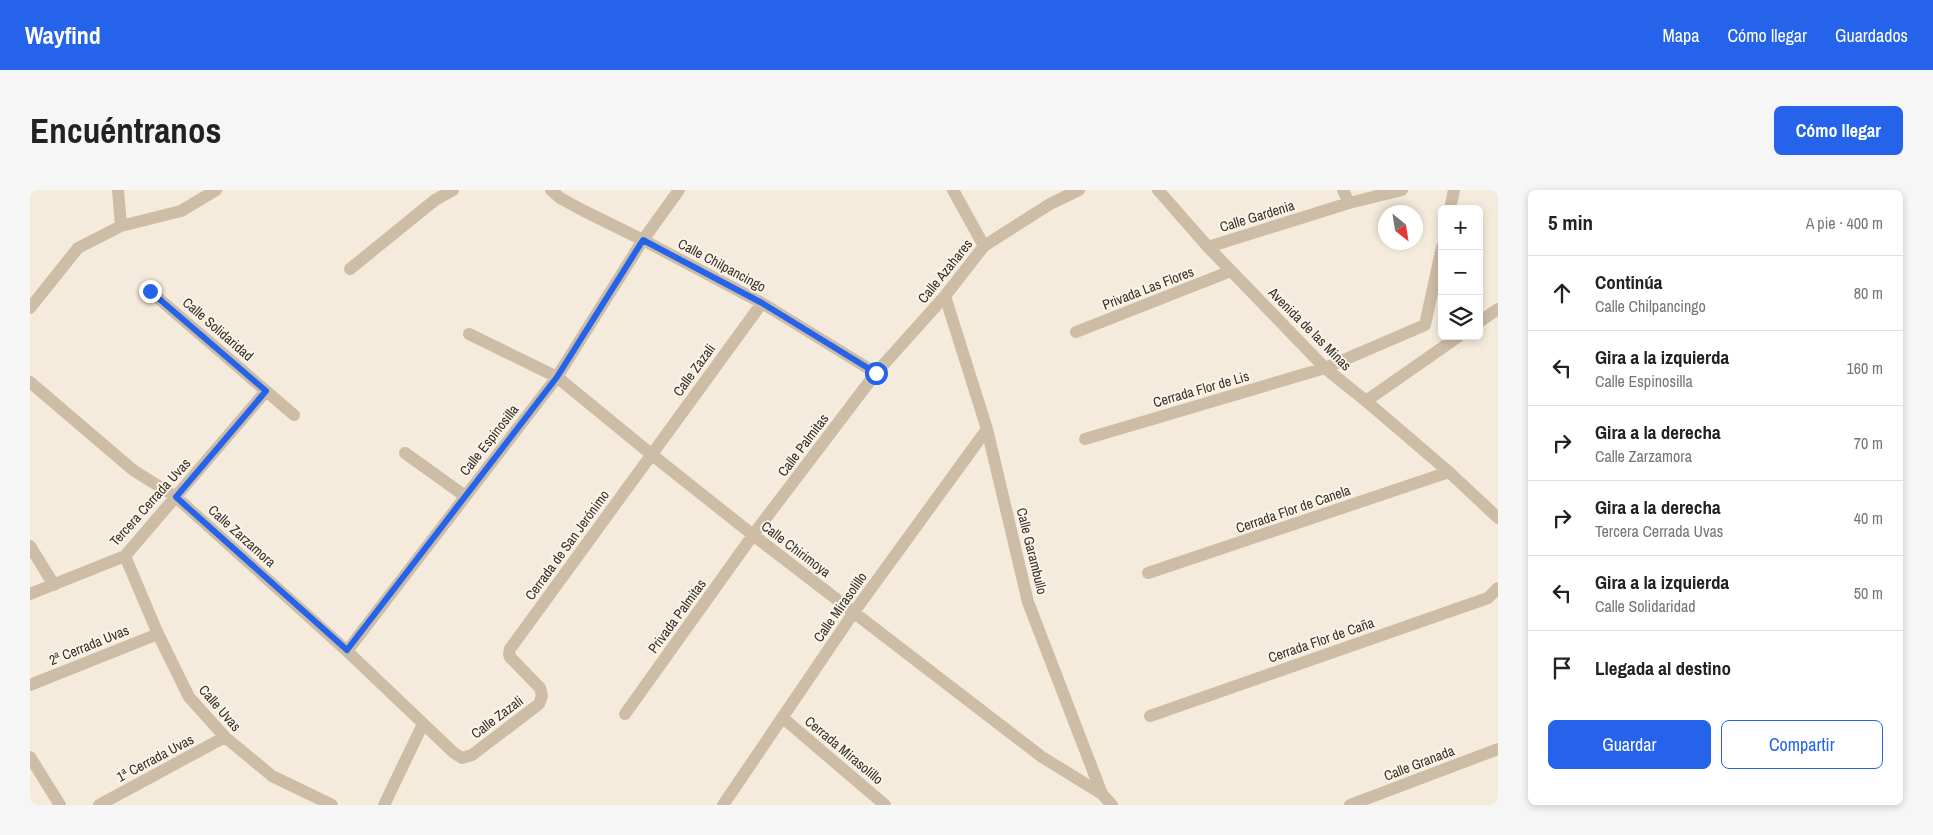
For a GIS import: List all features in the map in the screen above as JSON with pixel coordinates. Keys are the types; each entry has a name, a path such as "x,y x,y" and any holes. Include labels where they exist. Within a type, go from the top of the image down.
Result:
{"street":[{"path":"118,190 121,226"},
{"path":"30,308 78,248 121,226 180,211 216,190"},
{"path":"350,270 435,200 453,190"},
{"name":"Calle Chilpancingo","path":"551,190 560,198 762,303 876,373"},
{"name":"Calle Espinosilla","path":"347,650 557,377 643,240 679,190"},
{"path":"953,190 984,246"},
{"name":"Calle Azahares","path":"876,373 946,296 984,246 1050,204 1079,190"},
{"name":"Avenida de las Minas","path":"1158,190 1208,247 1324,368 1449,472 1498,518"},
{"path":"1343,190 1349,203"},
{"name":"Calle Gardenia","path":"1208,247 1349,203 1402,190"},
{"path":"1451,205 1454,190"},
{"name":"Cerrada Flor de Lis","path":"1085,438 1324,368 1425,325 1441,250"},
{"name":"Privada Las Flores","path":"1076,332 1231,271"},
{"name":"Calle Solidaridad","path":"150,291 294,415"},
{"name":"Calle Garambullo","path":"946,296 987,429 1028,602 1102,794 1112,805"},
{"name":"Calle Zazali","path":"651,454 762,303"},
{"path":"1483,319 1498,309"},
{"name":"Calle Chirimoya","path":"469,334 557,377 754,535 1042,757 1102,794"},
{"path":"1366,401 1453,340"},
{"name":"Calle Palmitas","path":"754,535 876,373"},
{"name":"Calle Zarzamora","path":"30,382 133,470 176,497 347,650 423,724"},
{"name":"Tercera Cerrada Uvas","path":"30,594 125,556 266,391"},
{"name":"Calle Mirasolillo","path":"723,805 854,612 987,429"},
{"path":"405,453 465,496"},
{"name":"Cerrada de San Jerónimo","path":"509,654 510,650 651,454"},
{"name":"Cerrada Flor de Canela","path":"1148,574 1449,472"},
{"name":"Privada Palmitas","path":"625,714 754,535"},
{"path":"30,546 54,585"},
{"name":"Calle Uvas","path":"125,556 158,634 189,697 224,738 272,776 332,805"},
{"name":"Cerrada Flor de Caña","path":"1150,716 1488,598 1498,588"},
{"name":"2ª Cerrada Uvas","path":"30,685 158,634"},
{"name":"Calle Zazali","path":"423,724 462,758 472,755 539,704 542,696 540,688 509,654"},
{"name":"Cerrada Mirasolillo","path":"783,718 886,805"},
{"path":"384,805 423,724"},
{"name":"1ª Cerrada Uvas","path":"99,805 224,738"},
{"name":"Calle Granada","path":"1350,805 1498,749"},
{"path":"30,758 60,805"}],"route":[{"path":"150,291 266,391 176,497 347,650 557,377 643,240 762,303 876,373"}]}
